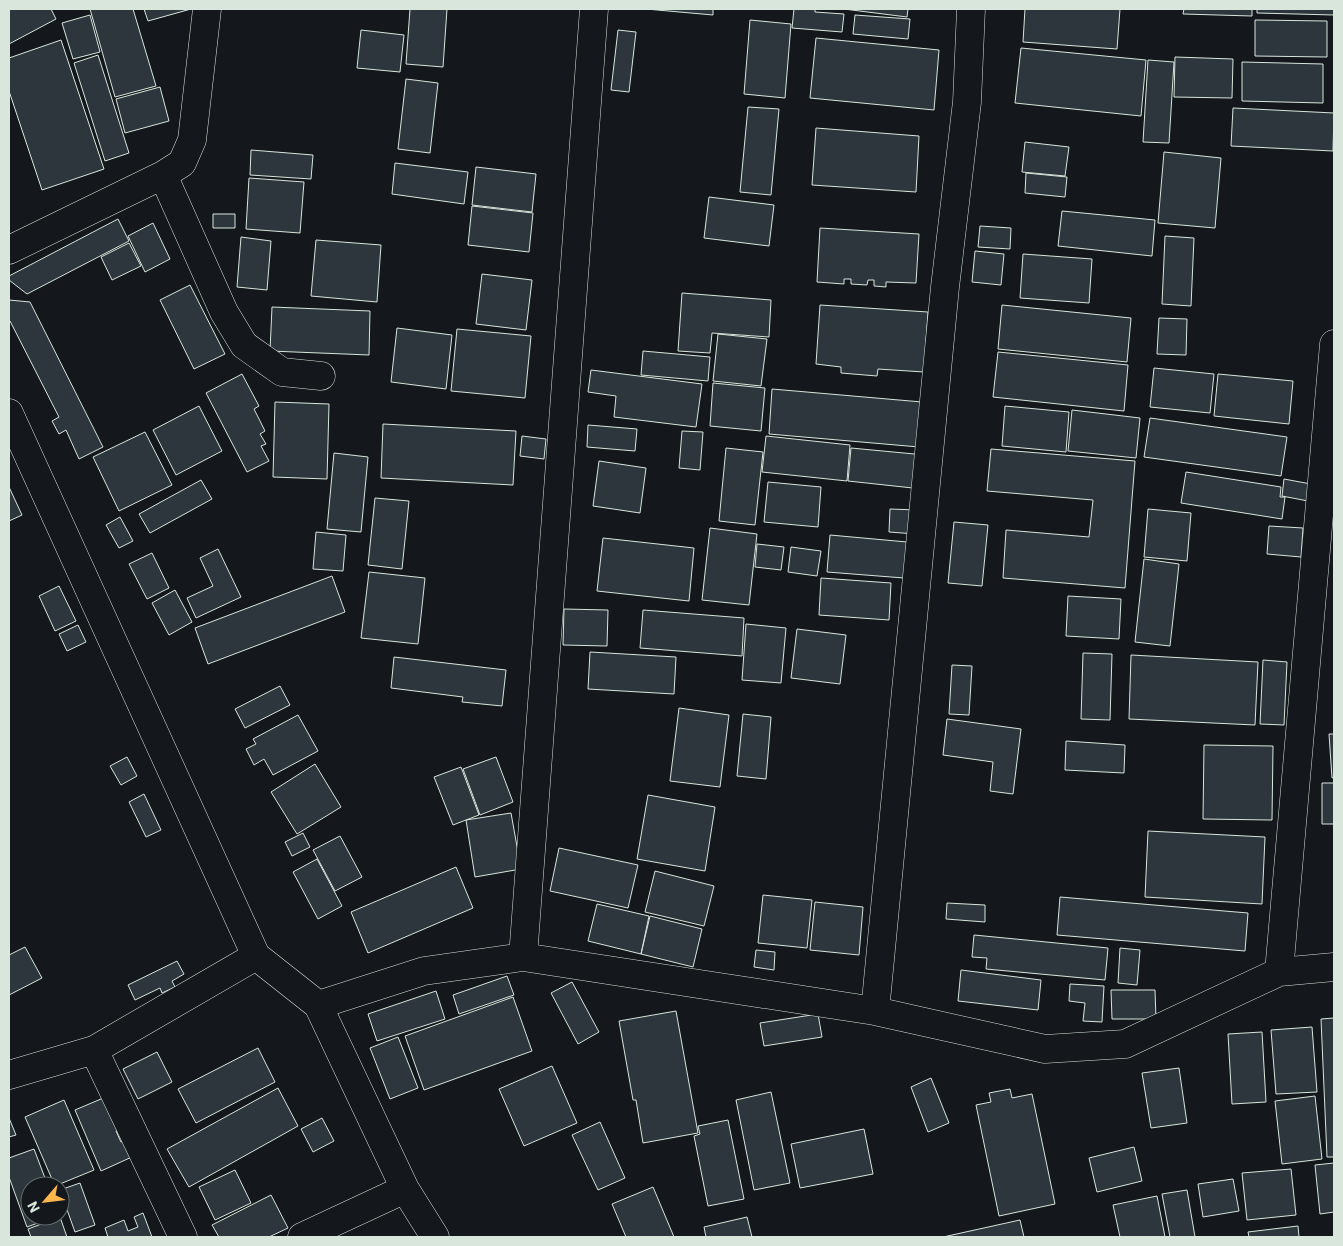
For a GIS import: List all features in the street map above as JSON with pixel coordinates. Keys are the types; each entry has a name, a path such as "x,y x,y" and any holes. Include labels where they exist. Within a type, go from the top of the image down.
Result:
{"street":[{"path":"9,250 164,175 182,163 192,140 207,9"},
{"path":"524,957 594,9"},
{"path":"875,1011 945,287 967,102 972,9"},
{"path":"164,175 224,312 244,345 282,372 321,376"},
{"path":"1279,972 1323,599 1334,344"},
{"path":"9,413 256,956 318,1005 405,1189 435,1237"},
{"path":"9,1075 94,1050 256,956"},
{"path":"318,1005 424,971 524,957 875,1011 1046,1049 1125,1044 1279,972 1334,967"},
{"path":"94,1050 184,1237"},
{"path":"302,1237 405,1189"}],"building":[{"path":"9,9 51,9 56,19 9,44"},
{"path":"90,9 133,9 156,86 115,97"},
{"path":"144,9 191,9 148,21"},
{"path":"410,9 447,9 443,67 406,64"},
{"path":"646,9 713,9 713,15"},
{"path":"794,9 815,9 815,12 844,14 842,32 792,28"},
{"path":"844,9 908,9 907,17"},
{"path":"1025,9 1120,9 1117,49 1023,42"},
{"path":"1184,9 1252,9 1252,16 1183,14"},
{"path":"1257,9 1334,9 1334,15 1257,13"},
{"path":"90,15 100,52 73,59 62,23"},
{"path":"855,15 910,19 908,39 853,34"},
{"path":"750,20 791,24 785,98 744,94"},
{"path":"1255,20 1327,21 1327,57 1255,56"},
{"path":"361,30 404,35 400,72 357,68"},
{"path":"618,30 636,32 629,92 611,90"},
{"path":"816,38 939,50 934,110 810,98"},
{"path":"61,40 104,169 42,190 9,91 9,58"},
{"path":"1021,48 1146,60 1141,116 1015,103"},
{"path":"98,55 129,153 105,161 74,63"},
{"path":"1175,57 1233,59 1232,98 1174,97"},
{"path":"1148,60 1174,62 1169,143 1143,142"},
{"path":"1242,62 1323,64 1323,103 1242,101"},
{"path":"406,79 438,83 430,153 398,149"},
{"path":"160,87 169,121 125,133 116,99"},
{"path":"748,107 779,109 771,195 740,192"},
{"path":"1233,108 1334,113 1333,151 1231,146"},
{"path":"816,128 919,136 916,192 812,185"},
{"path":"1025,142 1069,147 1065,176 1022,172"},
{"path":"251,150 313,155 311,179 250,175"},
{"path":"1164,152 1221,158 1215,228 1158,223"},
{"path":"395,163 468,172 464,204 392,194"},
{"path":"476,167 536,174 532,212 472,205"},
{"path":"1026,173 1067,177 1065,197 1025,193"},
{"path":"249,178 304,182 300,233 246,229"},
{"path":"709,197 774,205 769,246 704,238"},
{"path":"472,206 533,213 529,252 468,245"},
{"path":"1062,211 1155,220 1152,256 1058,246"},
{"path":"213,214 235,214 235,228 213,228"},
{"path":"118,219 129,241 27,294 9,280 9,276"},
{"path":"153,223 170,259 145,272 128,236"},
{"path":"980,226 1011,228 1010,249 978,247"},
{"path":"820,228 919,234 916,283 886,282 886,287 874,286 874,280 868,280 867,285 851,284 851,279 844,279 844,284 817,282"},
{"path":"1165,236 1194,238 1191,306 1162,304"},
{"path":"241,237 271,241 267,290 237,287"},
{"path":"316,240 381,245 377,302 311,296"},
{"path":"129,243 141,266 112,280 101,257"},
{"path":"975,251 1004,254 1001,285 972,282"},
{"path":"1023,254 1092,259 1089,303 1020,298"},
{"path":"482,274 532,280 526,330 476,324"},
{"path":"190,285 225,354 194,369 160,300"},
{"path":"682,293 771,300 769,337 712,333 710,353 678,351"},
{"path":"9,300 30,302 103,447 79,459 66,430 59,434 52,421 59,417 9,321"},
{"path":"820,305 928,312 924,372 878,369 877,376 841,373 841,367 816,364"},
{"path":"1002,305 1131,318 1127,362 998,349"},
{"path":"272,307 370,311 369,355 270,351"},
{"path":"1159,318 1187,319 1186,355 1157,354"},
{"path":"397,328 452,335 446,389 391,382"},
{"path":"457,329 531,336 525,398 451,391"},
{"path":"718,334 767,339 761,386 713,381"},
{"path":"643,351 710,357 708,381 641,375"},
{"path":"998,352 1128,365 1124,411 993,397"},
{"path":"1154,368 1214,374 1210,413 1150,407"},
{"path":"591,370 702,384 696,427 614,417 616,396 588,392"},
{"path":"242,374 259,406 254,409 265,431 260,434 266,444 261,446 269,461 247,472 206,393"},
{"path":"1218,374 1293,381 1289,424 1214,416"},
{"path":"713,383 765,388 761,431 710,426"},
{"path":"772,389 922,402 919,447 769,434"},
{"path":"275,402 329,404 327,479 273,477"},
{"path":"199,406 222,451 176,475 153,430"},
{"path":"1005,406 1069,412 1066,452 1002,446"},
{"path":"1072,410 1140,418 1136,458 1068,451"},
{"path":"1150,418 1287,437 1281,476 1144,457"},
{"path":"383,424 516,431 513,485 381,478"},
{"path":"588,425 637,429 635,451 587,447"},
{"path":"682,431 703,432 700,470 679,468"},
{"path":"145,432 172,485 119,511 93,457"},
{"path":"522,436 546,439 544,459 520,456"},
{"path":"766,436 850,445 847,481 762,472"},
{"path":"726,448 763,452 755,525 719,521"},
{"path":"851,448 925,455 922,489 848,481"},
{"path":"991,449 1135,461 1125,588 1003,578 1006,530 1089,537 1093,500 987,491"},
{"path":"334,453 368,457 361,532 327,529"},
{"path":"599,461 646,468 640,513 593,506"},
{"path":"1186,472 1281,487 1280,497 1285,497 1282,519 1181,503"},
{"path":"1284,479 1311,484 1308,501 1282,496"},
{"path":"201,480 212,499 150,533 139,514"},
{"path":"768,482 821,487 818,527 764,522"},
{"path":"9,487 22,515 9,521"},
{"path":"375,498 409,501 402,569 368,565"},
{"path":"890,509 917,510 916,534 889,532"},
{"path":"1148,509 1191,513 1187,561 1144,557"},
{"path":"120,517 133,541 119,548 106,525"},
{"path":"954,522 988,525 982,586 948,583"},
{"path":"1269,526 1303,528 1301,557 1267,554"},
{"path":"710,528 757,534 749,605 702,600"},
{"path":"316,532 346,535 343,571 313,569"},
{"path":"830,535 907,542 904,578 827,572"},
{"path":"603,538 694,548 689,601 597,591"},
{"path":"757,544 784,547 781,570 755,567"},
{"path":"791,547 821,551 817,576 788,572"},
{"path":"218,549 241,597 196,618 187,598 213,586 200,558"},
{"path":"152,553 169,588 147,599 129,564"},
{"path":"1144,559 1179,564 1170,646 1135,642"},
{"path":"369,572 425,578 418,644 361,638"},
{"path":"332,576 345,612 208,664 195,628"},
{"path":"821,578 891,583 889,620 819,615"},
{"path":"59,586 76,621 55,631 39,596"},
{"path":"175,590 192,622 169,635 152,603"},
{"path":"1068,596 1121,599 1119,639 1066,636"},
{"path":"564,609 608,610 607,646 563,645"},
{"path":"643,610 744,618 742,656 640,648"},
{"path":"746,624 786,628 781,683 742,680"},
{"path":"78,625 86,642 67,651 59,634"},
{"path":"797,629 846,635 840,684 791,678"},
{"path":"590,652 676,657 674,694 588,689"},
{"path":"1083,653 1112,654 1110,720 1081,719"},
{"path":"1131,655 1258,662 1255,725 1129,719"},
{"path":"394,657 506,670 502,706 462,702 463,697 391,688"},
{"path":"1263,660 1287,662 1284,725 1260,724"},
{"path":"952,665 972,666 969,715 949,714"},
{"path":"280,686 290,705 245,728 235,709"},
{"path":"679,708 729,715 720,787 670,781"},
{"path":"743,714 771,717 766,779 737,776"},
{"path":"298,715 318,751 273,775 264,759 254,765 246,749 256,744 253,739"},
{"path":"947,719 1021,729 1013,794 990,791 993,762 943,755"},
{"path":"1329,734 1334,734 1334,777 1332,778"},
{"path":"1066,741 1125,745 1124,773 1065,770"},
{"path":"1204,745 1273,746 1272,820 1203,819"},
{"path":"127,757 137,776 121,785 110,766"},
{"path":"496,757 513,802 480,815 463,769"},
{"path":"315,764 341,807 297,834 271,792"},
{"path":"461,767 479,815 453,825 434,777"},
{"path":"1322,783 1334,783 1334,824 1322,824"},
{"path":"144,794 161,830 146,837 129,802"},
{"path":"648,795 715,807 705,871 637,859"},
{"path":"511,813 521,869 475,877 466,820"},
{"path":"1148,831 1265,837 1262,904 1145,897"},
{"path":"303,833 310,847 292,856 285,842"},
{"path":"340,836 362,877 335,891 313,850"},
{"path":"559,848 638,865 628,908 550,891"},
{"path":"317,859 342,906 318,919 293,872"},
{"path":"456,867 473,908 368,953 351,912"},
{"path":"655,871 714,886 704,926 645,912"},
{"path":"763,895 812,900 807,948 758,943"},
{"path":"1060,897 1248,913 1245,951 1057,935"},
{"path":"815,902 863,907 859,955 810,950"},
{"path":"947,903 985,905 985,922 946,919"},
{"path":"597,904 649,916 641,954 588,941"},
{"path":"650,916 702,929 693,967 641,954"},
{"path":"974,935 1108,948 1105,980 986,969 987,958 972,957"},
{"path":"25,947 42,978 9,995 9,955"},
{"path":"1120,948 1140,950 1137,985 1118,983"},
{"path":"756,950 775,952 774,970 754,967"},
{"path":"177,961 184,974 172,981 175,987 162,993 160,988 135,1000 128,985"},
{"path":"961,970 1041,980 1038,1010 958,1001"},
{"path":"507,976 514,995 459,1014 453,995"},
{"path":"572,982 599,1032 578,1044 551,993"},
{"path":"1070,984 1104,986 1102,1022 1083,1021 1085,1003 1069,1001"},
{"path":"1111,990 1155,990 1156,1019 1112,1019"},
{"path":"436,991 445,1019 377,1041 368,1014"},
{"path":"513,997 532,1051 424,1090 405,1036"},
{"path":"676,1011 698,1133 643,1143 636,1100 633,1100 619,1021"},
{"path":"818,1014 822,1037 764,1046 760,1023"},
{"path":"1334,1018 1334,1157 1327,1157 1321,1019"},
{"path":"1312,1027 1317,1092 1276,1094 1271,1030"},
{"path":"1262,1032 1266,1102 1232,1104 1228,1034"},
{"path":"398,1037 418,1088 390,1099 370,1048"},
{"path":"258,1048 275,1082 196,1123 178,1089"},
{"path":"157,1052 172,1082 138,1099 123,1069"},
{"path":"552,1066 577,1123 524,1146 499,1089"},
{"path":"1179,1068 1187,1123 1151,1128 1142,1073"},
{"path":"931,1078 949,1123 928,1132 911,1087"},
{"path":"278,1088 298,1126 189,1187 167,1149"},
{"path":"1010,1089 1012,1098 1032,1094 1055,1204 999,1216 976,1105 991,1102 989,1093"},
{"path":"771,1092 790,1183 754,1190 736,1100"},
{"path":"108,1096 122,1128 116,1131 121,1142 127,1140 134,1156 101,1171 75,1110"},
{"path":"1315,1096 1322,1159 1282,1164 1275,1101"},
{"path":"64,1100 94,1170 70,1180 70,1176 51,1176 25,1117"},
{"path":"9,1118 16,1135 9,1137"},
{"path":"322,1118 334,1141 313,1152 301,1129"},
{"path":"728,1120 744,1199 708,1206 694,1136 700,1134 698,1126"},
{"path":"600,1122 625,1178 598,1190 572,1135"},
{"path":"864,1129 873,1174 800,1188 791,1144"},
{"path":"1134,1147 1142,1181 1097,1192 1089,1158"},
{"path":"34,1149 44,1176 20,1176 20,1208 9,1177 9,1158"},
{"path":"1334,1163 1334,1212 1320,1214 1315,1165"},
{"path":"1291,1169 1296,1215 1247,1220 1242,1173"},
{"path":"235,1170 251,1203 215,1220 199,1187"},
{"path":"1233,1179 1239,1211 1203,1217 1198,1184"},
{"path":"80,1183 95,1225 75,1232 70,1218 70,1186"},
{"path":"653,1187 674,1237 626,1237 612,1204"},
{"path":"1187,1190 1195,1237 1170,1237 1162,1194"},
{"path":"271,1195 288,1228 269,1237 219,1237 212,1225"},
{"path":"1157,1196 1165,1237 1120,1237 1113,1205"},
{"path":"143,1213 152,1237 108,1237 105,1228 124,1220 128,1231 138,1227 134,1217"},
{"path":"747,1217 752,1237 706,1237 704,1227"},
{"path":"1020,1220 1024,1237 943,1237"},
{"path":"36,1226 63,1226 67,1237 31,1237 28,1229"},
{"path":"1298,1226 1299,1237 1249,1237 1248,1232"}]}
